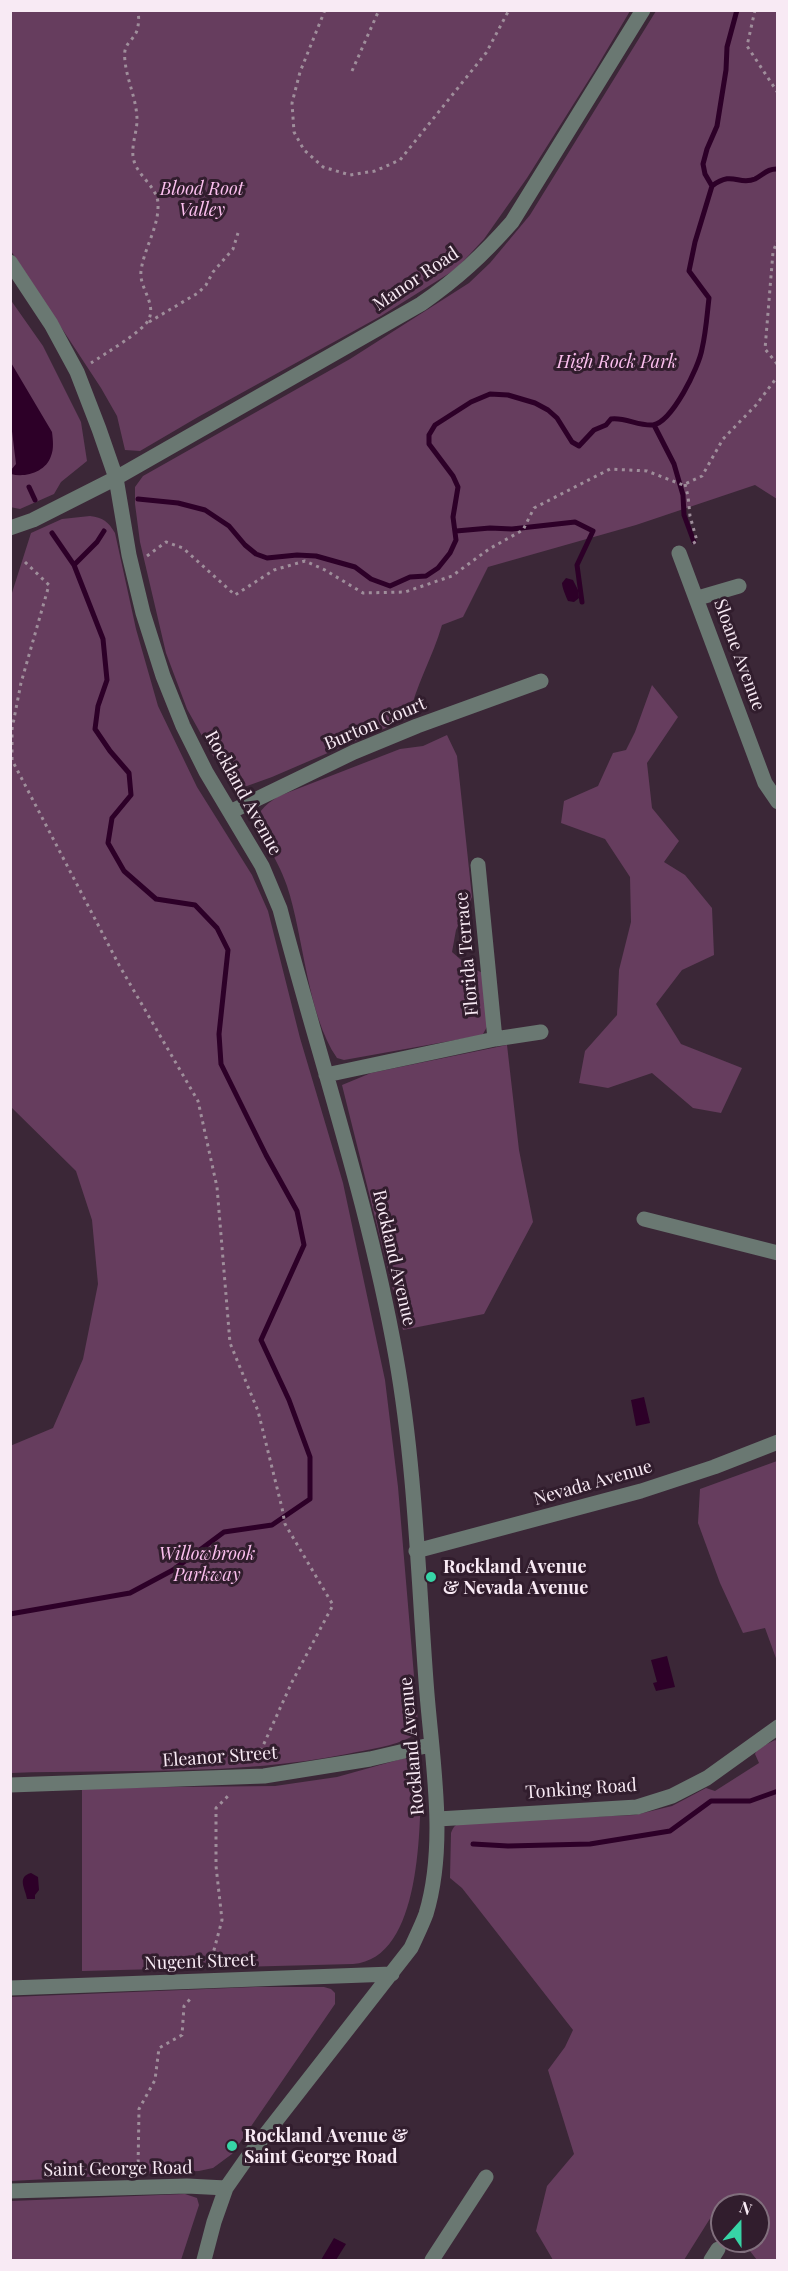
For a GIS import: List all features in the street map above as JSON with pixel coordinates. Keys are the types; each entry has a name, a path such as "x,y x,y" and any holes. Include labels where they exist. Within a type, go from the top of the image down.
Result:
{"street":[{"name":"Manor Road","path":"10,528 33,520 116,478 410,309 454,281 485,254 512,222 643,10"},
{"name":"Rockland Avenue","path":"10,262 51,324 77,372 116,478 129,555 143,613 163,676 183,726 206,772 262,866 280,909 356,1180 393,1339 409,1457 430,1745 438,1819 434,1877 426,1914 411,1948 254,2148 226,2188 204,2260"},
{"name":"Sloane Avenue","path":"680,553 765,783 777,802"},
{"path":"698,598 739,586"},
{"name":"Burton Court","path":"230,812 354,752 417,726 540,681"},
{"name":"Florida Terrace","path":"478,865 495,1039"},
{"name":"Florida Terrace","path":"326,1075 495,1039 541,1032"},
{"path":"644,1219 777,1253"},
{"name":"Nevada Avenue","path":"416,1551 640,1491 714,1467 777,1442"},
{"name":"Tonking Road","path":"438,1819 637,1807 672,1796 707,1778 777,1727"},
{"name":"Eleanor Street","path":"10,1785 264,1776 370,1760 430,1745"},
{"name":"Nugent Street","path":"10,1988 392,1974"},
{"path":"432,2260 486,2177"},
{"name":"Saint George Road","path":"10,2191 187,2186 226,2188"}],"path":[{"path":"138,10 139,24 135,35 124,48 137,119 133,159 139,174 151,187 159,202 151,239 140,272 151,304 147,323"},
{"path":"325,10 300,72 292,104 294,132 304,150 323,167 350,175 375,171 400,160 486,53 509,10"},
{"path":"352,71 379,10"},
{"path":"755,10 747,46 777,93"},
{"path":"90,364 147,323 198,293 233,249 238,233"},
{"path":"777,239 772,252 765,349 777,365"},
{"path":"147,556 166,542 183,548 235,595 274,570 304,561 325,570 363,593 405,592 452,576 489,549 523,530 534,508 610,469 647,471 684,485 702,476 723,439 756,405 777,376"},
{"path":"680,553 697,541 684,485"},
{"path":"25,562 49,585 19,695 12,729 12,760 119,965 198,1101 217,1187 230,1343 258,1411 285,1524 333,1605 292,1682 257,1759"},
{"path":"209,1970 222,1920 216,1866 216,1808 236,1789"},
{"path":"127,2171 139,2170 139,2109 155,2080 159,2048 182,2035 184,2006 196,1992"}],"green space":[{"name":"Blood Root Valley","path":"10,11 630,11 527,178 484,239 456,269 381,316 140,451 125,450 117,416 101,388 11,251"},
{"name":"High Rock Park","path":"656,11 777,11 777,499 755,485 636,525 488,567 463,617 442,625 415,694 409,718 272,777 247,786 234,785 226,779 187,709 166,653 140,542 135,487 143,476 350,359 469,283 490,263 530,215"},
{"path":"10,299 43,346 81,422 87,461 61,482 54,494 20,509 10,507"},
{"name":"Willowbrook Parkway","path":"90,516 105,521 115,533 136,629 158,706 197,787 252,875 268,911 300,1038 343,1183 385,1380 398,1487 418,1723 413,1736 381,1747 306,1761 222,1769 11,1773 10,1446 53,1428 83,1359 98,1284 92,1220 76,1171 10,1106 11,596 31,533 62,519"},
{"path":"652,685 678,717 647,763 652,808 679,841 664,862 685,875 712,908 714,955 682,970 656,1004 681,1044 742,1068 721,1113 693,1108 652,1073 608,1088 579,1083 585,1051 617,1015 619,970 631,922 630,877 605,839 561,823 564,801 598,786 613,753 626,750"},
{"path":"447,735 457,756 472,897 456,930 452,952 468,966 485,974 488,1025 483,1034 478,1036 344,1060 337,1058 327,1040 312,998 287,886 259,830 258,817 266,805 279,796 400,749 423,746"},
{"path":"507,1045 519,1150 533,1222 484,1314 403,1330 342,1085 371,1073"},
{"path":"778,1461 777,1661 765,1628 743,1633 720,1583 698,1523 700,1489"},
{"path":"777,1741 777,2260 757,2260 751,2253 770,2253 770,2193 710,2193 710,2219 684,2260 553,2260 536,2231 547,2186 574,2154 548,2070 565,2047 573,2030 462,1888 450,1878 452,1830 456,1825 465,1822 635,1815 672,1806 706,1788 715,1791 759,1763 755,1754 757,1749"},
{"path":"405,1758 416,1763 421,1773 418,1854 405,1915 393,1939 376,1956 353,1964 82,1971 82,1788 275,1786 337,1777"},
{"path":"255,1987 324,1987 335,1993 335,2004 232,2154 213,2168 199,2171 11,2181 11,1997"},
{"path":"185,2194 197,2198 199,2205 181,2260 11,2260 11,2201"}],"shaded area":[{"path":"10,361 52,432 53,450 48,462 40,470 22,475 11,474 16,464 10,415"},
{"path":"566,578 573,580 578,590 579,598 574,602 568,601 563,589 562,583"},
{"path":"644,1397 650,1423 636,1426 631,1400"},
{"path":"667,1656 675,1687 656,1691 653,1683 657,1682 651,1660"},
{"path":"31,1873 38,1877 39,1890 35,1899 27,1899 23,1881 26,1875"},
{"path":"334,2238 346,2244 336,2260 321,2260"}],"waterway":[{"path":"712,186 705,174 703,164 717,126 726,70 727,47 737,10"},
{"path":"138,499 178,503 205,510 229,526 256,554 267,558 316,556 355,567 371,579 390,586 410,577 426,576 438,568 450,553 456,540 453,517 458,487 453,476 429,444 429,435 435,425 471,402 490,394 508,395 535,403 548,410 557,418 572,442 579,446 594,430 606,425 611,419 647,425 660,422 684,393 702,349 709,298 689,271 712,186 725,179 749,181 768,171 778,169"},
{"path":"654,425 674,464 683,495 684,515 694,542"},
{"path":"29,487 35,500"},
{"path":"456,531 512,529 575,522 593,531 577,565 582,602"},
{"path":"74,565 97,542 104,531"},
{"path":"10,1614 130,1593 173,1570 224,1532 272,1525 310,1499 310,1457 289,1400 261,1340 304,1245 297,1211 266,1155 221,1064 219,1034 228,950 217,928 195,905 156,899 124,871 108,843 112,818 131,795 129,773 95,729 98,706 107,680 103,639 74,565 52,533"},
{"path":"473,1844 508,1846 590,1844 670,1831 711,1801 750,1801 778,1791"}],"place":[{"name":"Rockland Avenue & Nevada Avenue","path":"431,1577"},
{"name":"Rockland Avenue & Saint George Road","path":"232,2146"}]}
